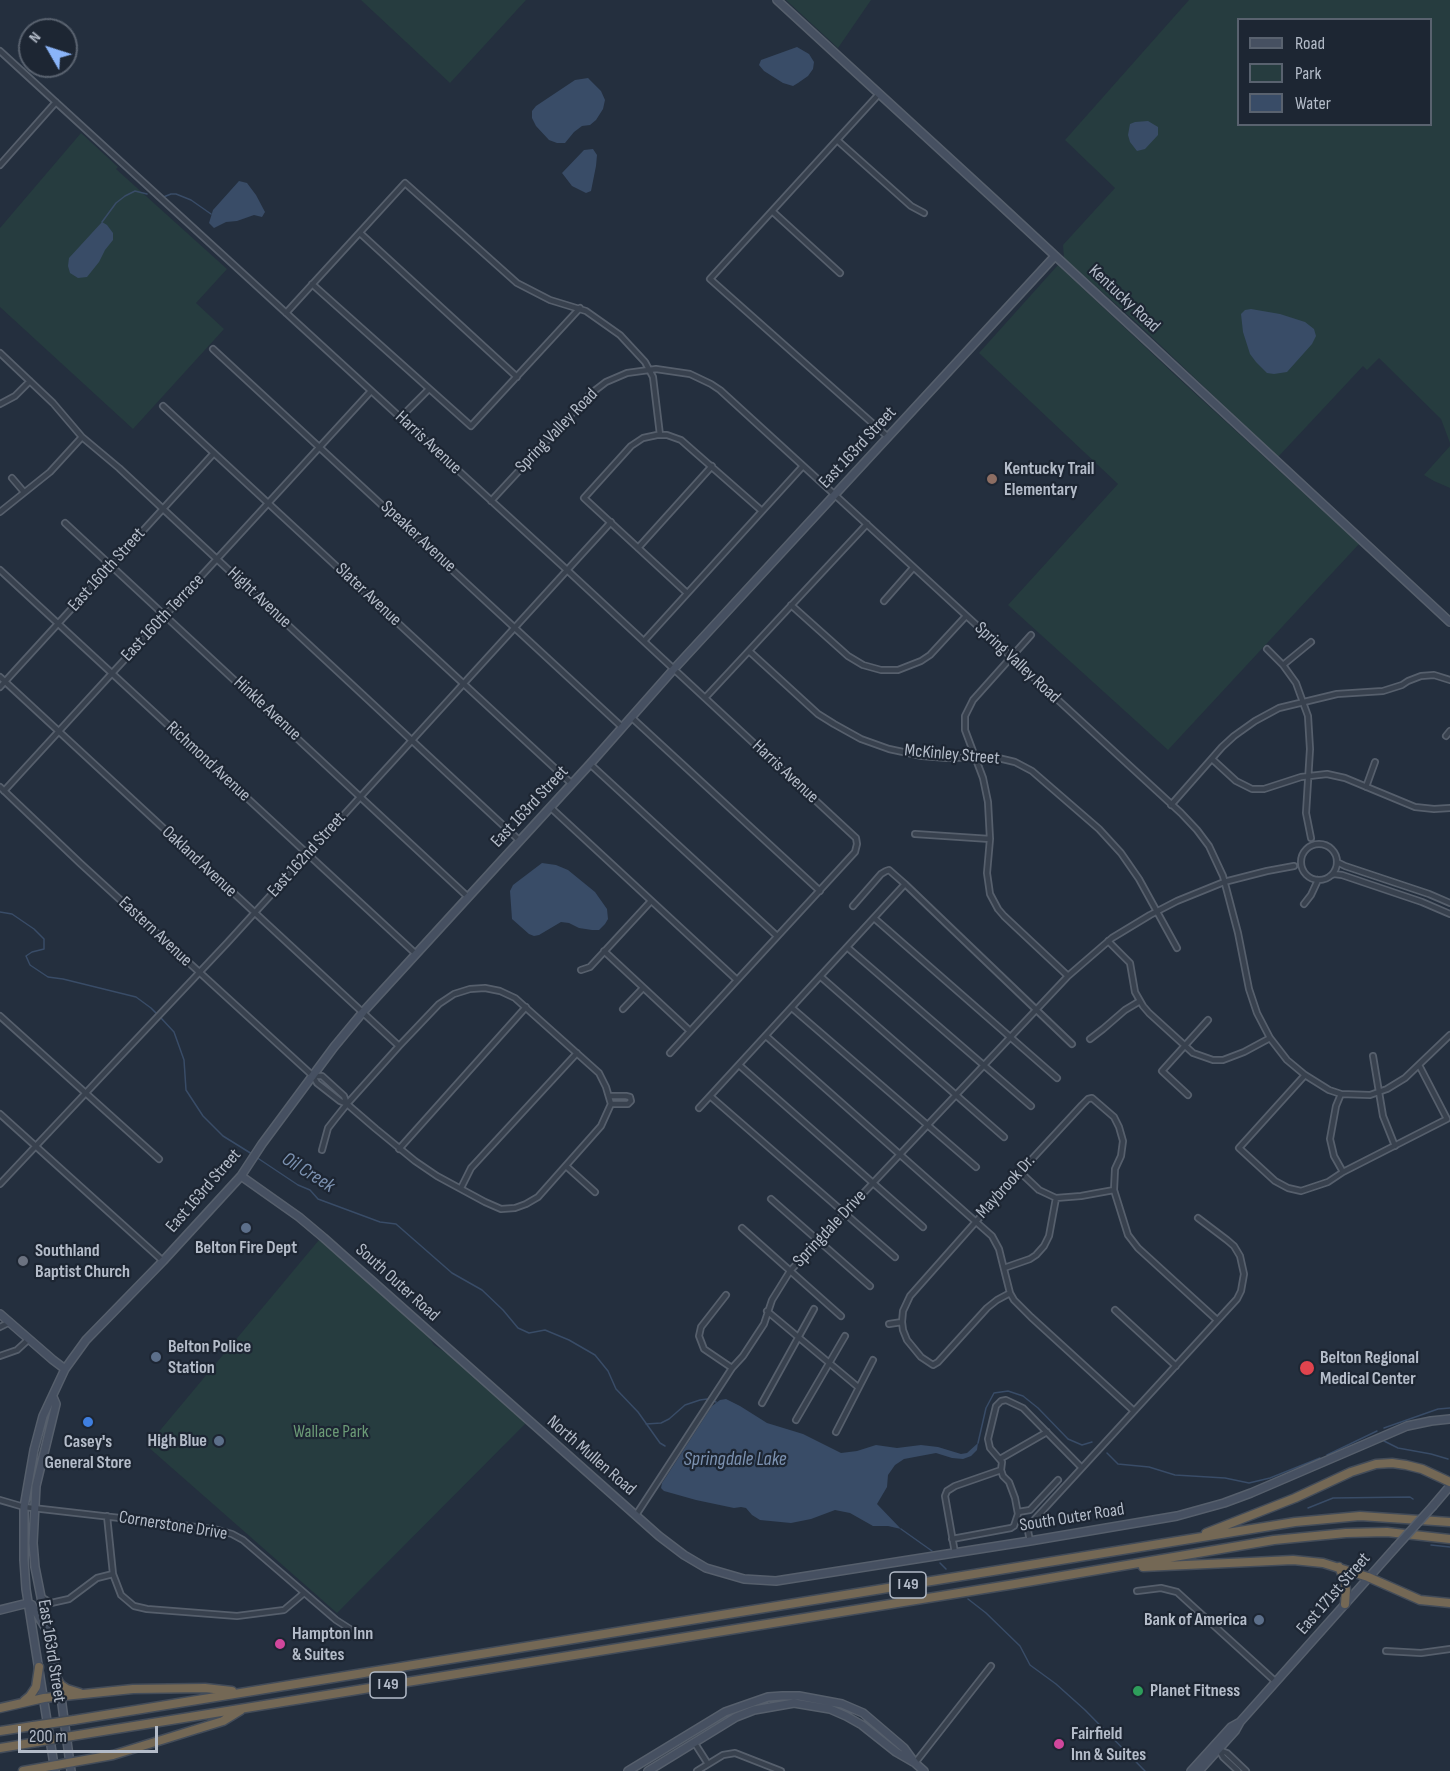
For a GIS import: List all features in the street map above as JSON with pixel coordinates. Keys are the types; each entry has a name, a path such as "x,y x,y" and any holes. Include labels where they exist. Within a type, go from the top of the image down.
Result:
{"highway":[{"path":"1194,1538 1295,1498 1351,1472 1376,1464 1406,1465 1422,1469 1450,1482"},
{"path":"1437,1476 1450,1476"},
{"name":"I 49","path":"0,1731 1294,1522 1360,1516 1450,1522"},
{"name":"I 49","path":"0,1748 1274,1540 1315,1535 1387,1532 1450,1539"},
{"path":"1015,1584 1150,1566 1293,1560 1339,1567 1420,1600 1450,1604"},
{"path":"1339,1567 1346,1590 1345,1604"},
{"path":"21,1703 34,1691 39,1667"},
{"path":"57,1679 67,1689 77,1693 92,1694"},
{"path":"0,1708 44,1698 133,1689 205,1688 245,1692"},
{"path":"23,1771 70,1767 88,1760 113,1755 223,1721 243,1708"},
{"path":"78,1771 88,1760"}],"street":[{"name":"Kentucky Road","path":"777,0 1450,622"},
{"name":"Harris Avenue","path":"0,51 854,836 857,844 855,852 820,891"},
{"path":"879,94 710,279 888,437"},
{"path":"0,165 56,102"},
{"path":"837,140 911,206 924,213"},
{"path":"286,313 405,183 517,283 550,300 580,308 620,334 649,369 655,385 660,435"},
{"path":"772,211 840,273"},
{"path":"360,233 517,377"},
{"name":"East 163rd Street","path":"49,1769 44,1698 28,1604 24,1560 24,1507 40,1427 65,1369 86,1340 241,1176 262,1143 363,1012 674,669 1055,256"},
{"path":"312,284 471,426 580,308"},
{"name":"Speaker Avenue","path":"213,348 622,727"},
{"name":"Hight Avenue","path":"0,353 53,403 82,437 163,508 520,841"},
{"name":"Spring Valley Road","path":"491,501 588,395 617,376 649,369 679,371 711,384 867,524 1190,822 1215,857 1224,882 1238,933 1252,1002 1270,1038 1287,1060 1329,1090 1341,1094 1363,1096 1378,1092 1405,1078 1450,1035"},
{"path":"0,404 15,396 30,381"},
{"path":"400,418 429,388"},
{"name":"East 160th Terrace","path":"2,789 59,732 371,391"},
{"name":"Slater Avenue","path":"163,406 572,784"},
{"path":"687,593 584,498 631,446 643,438 660,435 681,440 762,511"},
{"path":"0,512 50,471 82,437"},
{"name":"East 160th Street","path":"0,687 214,453"},
{"path":"638,548 712,466"},
{"path":"644,641 803,466"},
{"path":"12,478 24,492"},
{"name":"Hinkle Avenue","path":"65,522 468,897"},
{"name":"East 162nd Street","path":"0,1184 164,1011 611,522"},
{"path":"705,698 867,524"},
{"path":"884,601 914,568"},
{"name":"Richmond Avenue","path":"0,570 416,954"},
{"path":"791,605 848,656 864,665 881,670 898,670 921,661 930,655 966,616"},
{"path":"1031,635 977,694 967,710 965,730 986,790 990,818 987,876 990,894 1004,916 1068,976"},
{"path":"1283,665 1311,642"},
{"path":"1267,650 1283,665 1296,683 1304,702 1310,729 1311,749 1306,813 1311,838 1307,849 1294,867 1318,880 1334,874 1342,875 1450,913"},
{"name":"McKinley Street","path":"749,651 818,714 861,739 889,749 922,756 1006,759 1032,771 1112,843 1139,879 1176,948"},
{"path":"1171,805 1234,736 1279,708 1337,694 1383,691 1421,676 1434,675 1450,680"},
{"name":"Oakland Avenue","path":"0,677 399,1047"},
{"path":"631,717 820,891 670,1053"},
{"path":"1446,736 1450,731"},
{"path":"1212,759 1236,781 1252,789 1264,789 1289,780 1327,774 1415,807 1450,808"},
{"path":"1366,787 1375,762"},
{"path":"590,764 777,936"},
{"name":"Eastern Avenue","path":"2,789 313,1076 322,1076 344,1096 347,1104 399,1149 437,1176 501,1209 515,1208 538,1197 566,1166"},
{"path":"550,807 737,980"},
{"path":"915,834 990,839"},
{"path":"1311,838 1334,852 1337,862 1330,876"},
{"path":"1307,849 1314,845 1323,845"},
{"path":"1301,859 1304,872"},
{"path":"1337,862 1450,903"},
{"name":"Springdale Drive","path":"636,1515 705,1408 764,1324 782,1282 790,1271 1068,976 1108,941 1156,911 1224,882 1294,867"},
{"path":"854,906 881,874 890,870 1072,1044"},
{"path":"1304,904 1318,880"},
{"path":"699,1108 905,884"},
{"path":"581,970 590,967 651,901"},
{"path":"874,918 1057,1078"},
{"path":"1108,941 1130,963 1136,992 1149,1013 1193,1053 1213,1060 1223,1059 1244,1052 1270,1038"},
{"path":"848,948 1031,1106"},
{"path":"604,951 690,1031"},
{"path":"821,977 1004,1137"},
{"path":"322,1150 328,1128 347,1104 439,1004 454,994 470,989 485,988 500,991 515,998 599,1073 610,1104 601,1126 566,1166 594,1192"},
{"path":"623,1009 643,988"},
{"path":"1090,1039 1125,1010 1140,1001"},
{"path":"399,1149 526,1007"},
{"path":"792,1008 976,1167"},
{"path":"0,1016 159,1159"},
{"path":"1188,1095 1162,1071 1208,1020"},
{"path":"766,1036 976,1220 997,1242 1010,1293 1014,1300 1134,1412"},
{"path":"461,1188 471,1168 577,1053"},
{"path":"1373,1056 1383,1116 1395,1146"},
{"path":"739,1065 923,1227"},
{"path":"1305,1075 1239,1148 1275,1181 1301,1191 1320,1186 1447,1119 1419,1065"},
{"path":"1341,1094 1336,1106 1330,1139 1334,1156 1343,1172"},
{"path":"609,1096 626,1096 630,1097 631,1101 628,1104 610,1104"},
{"path":"710,1096 895,1257"},
{"name":"Maybrook Dr.","path":"902,1322 903,1311 910,1296 976,1220 1088,1099 1092,1098 1114,1117 1119,1127 1123,1141 1121,1156 1115,1169 1114,1190"},
{"path":"0,1114 163,1261"},
{"path":"1020,1172 1040,1190 1056,1198 1114,1190 1128,1235 1133,1242 1217,1320"},
{"name":"South Outer Road","path":"241,1176 324,1238 527,1419"},
{"path":"1005,1268 1030,1259 1044,1246 1049,1236 1056,1198"},
{"path":"771,1199 870,1286"},
{"path":"1030,1541 1028,1531 1031,1524 1237,1299 1244,1274 1240,1256 1234,1246 1198,1218"},
{"path":"742,1228 841,1316"},
{"path":"889,1324 902,1322 910,1346 933,1365 987,1308 1010,1293"},
{"path":"726,1295 701,1327 699,1336 704,1349 732,1368"},
{"path":"762,1403 814,1309"},
{"path":"768,1311 858,1387"},
{"path":"1114,1311 1176,1366"},
{"path":"0,1314 65,1369"},
{"path":"0,1327 10,1322"},
{"path":"796,1420 845,1336"},
{"path":"0,1356 17,1350 29,1339"},
{"path":"836,1432 873,1360"},
{"name":"East 163rd Street","path":"53,1397 56,1404 36,1486 33,1543 40,1596 61,1697 70,1767"},
{"path":"952,1539 1014,1526 1018,1512 1013,1490 1001,1470 1002,1462 990,1448 988,1439 996,1406 1003,1399 1023,1408 1081,1467"},
{"name":"North Mullen Road","path":"527,1419 659,1536 688,1558"},
{"name":"South Outer Road","path":"688,1558 706,1568 731,1576 770,1581 1158,1520 1205,1508 1259,1490 1407,1426 1431,1420 1450,1419"},
{"path":"1000,1459 1047,1432"},
{"path":"955,1553 945,1503 947,1491 1001,1470"},
{"path":"1018,1512 1030,1510 1058,1480"},
{"name":"East 171st Street","path":"1191,1771 1216,1748 1231,1727 1240,1722 1450,1486"},
{"name":"Cornerstone Drive","path":"0,1500 24,1507 211,1528 232,1534 243,1540 336,1620 350,1629"},
{"path":"107,1515 113,1574 121,1594 135,1606 147,1609 237,1616 284,1610 304,1593"},
{"path":"44,1613 51,1603 69,1599 97,1578 113,1574"},
{"path":"1137,1590 1161,1588 1177,1592 1276,1682"},
{"path":"40,1596 51,1603"},
{"path":"0,1610 32,1605 47,1631"},
{"path":"1386,1651 1421,1653 1450,1649"},
{"path":"915,1763 991,1666"},
{"path":"628,1771 725,1712 758,1700 782,1696 799,1696 842,1704 863,1713 904,1748 915,1763"},
{"path":"648,1771 736,1717 754,1710 794,1703 830,1709 846,1716 862,1725 924,1771"},
{"path":"694,1743 708,1764"},
{"path":"1198,1771 1216,1748"},
{"path":"1216,1748 1238,1771"},
{"path":"1216,1748 1227,1754 1246,1771"},
{"path":"698,1771 723,1755 735,1753 781,1771"}],"green space":[{"path":"361,0 526,0 450,83"},
{"path":"786,0 871,0 838,48"},
{"path":"1189,0 1450,0 1450,443 1441,419 1379,358 1367,370 1363,366 1278,457 1138,324 1064,258 1063,245 1115,188 1065,140"},
{"path":"81,133 118,167 116,169 227,269 196,303 224,329 133,429 0,307 0,228"},
{"path":"1058,265 1359,544 1168,750 1008,605 1118,484 979,353"},
{"path":"1450,446 1450,488 1424,475"},
{"name":"Wallace Park","path":"319,1240 425,1332 434,1345 451,1356 527,1422 337,1613 147,1446"}],"water":[{"path":"797,47 809,54 814,62 813,69 808,76 793,86 783,83 759,65 761,60"},
{"path":"588,78 601,91 605,100 603,109 596,120 590,125 582,126 565,143 549,140 536,126 532,118 532,111 575,80"},
{"path":"1148,121 1158,127 1158,135 1145,149 1137,151 1128,135 1130,124"},
{"path":"593,149 597,155 596,166 591,191 586,193 572,186 562,173 584,150"},
{"path":"239,181 247,183 265,212 262,217 254,215 226,222 214,228 209,223 213,210"},
{"path":"102,222 113,233 113,240 87,277 78,278 70,273 69,258"},
{"path":"1251,309 1280,314 1305,322 1314,329 1316,336 1312,344 1287,372 1267,373 1250,354 1243,332 1241,314"},
{"path":"542,863 568,870 595,892 607,909 608,919 599,930 579,928 561,922 534,936 512,919 510,891 513,885"},
{"name":"Springdale Lake","path":"726,1399 767,1423 803,1434 841,1453 876,1445 897,1448 921,1445 961,1454 967,1453 978,1443 977,1450 971,1456 963,1459 936,1453 904,1459 895,1465 888,1475 887,1487 877,1504 901,1529 873,1526 850,1513 835,1510 811,1519 791,1523 760,1520 746,1508 734,1508 696,1500 664,1491 661,1488 712,1406"}],"waterway":[{"path":"102,222 116,203 125,196 135,191 147,194"},
{"path":"161,198 176,194 191,200 211,214"},
{"name":"Oil Creek","path":"0,912 12,914 44,939 44,949 26,956 30,965 48,977 136,997 157,1014"},
{"name":"Oil Creek","path":"161,1018 174,1032 184,1060 186,1090 203,1116 223,1136 252,1154"},
{"name":"Oil Creek","path":"256,1157 298,1185 310,1190 318,1199 380,1222 396,1224 452,1273 482,1290 518,1328 529,1333 545,1330 595,1355 608,1371 616,1389 638,1412 660,1443 665,1446"},
{"path":"978,1443 986,1408 994,1393 1008,1391 1023,1396 1068,1439 1082,1445 1092,1442"},
{"path":"646,1424 661,1423 685,1405 700,1400 707,1399 716,1402"},
{"path":"1384,1428 1438,1409 1450,1408"},
{"path":"1327,1455 1377,1431"},
{"path":"1384,1441 1398,1448 1448,1459"},
{"path":"1107,1453 1118,1464 1149,1467 1175,1475 1225,1478 1249,1483 1270,1478 1320,1458"},
{"path":"1308,1508 1333,1498 1410,1497 1413,1499"},
{"path":"901,1529 932,1551"},
{"path":"1431,1545 1450,1547"},
{"path":"940,1563 946,1569"},
{"path":"968,1599 1020,1646 1030,1665 1085,1710 1145,1771"}],"place":[{"name":"Kentucky Trail Elementary","path":"992,479"},
{"name":"Belton Fire Dept","path":"246,1228"},
{"name":"Southland Baptist Church","path":"23,1261"},
{"name":"Belton Police Station","path":"156,1357"},
{"name":"Belton Regional Medical Center","path":"1307,1368"},
{"name":"Casey's General Store","path":"88,1422"},
{"name":"High Blue","path":"219,1441"},
{"name":"Bank of America","path":"1259,1620"},
{"name":"Hampton Inn & Suites","path":"280,1644"},
{"name":"Planet Fitness","path":"1138,1691"},
{"name":"Fairfield Inn & Suites","path":"1059,1744"}]}
